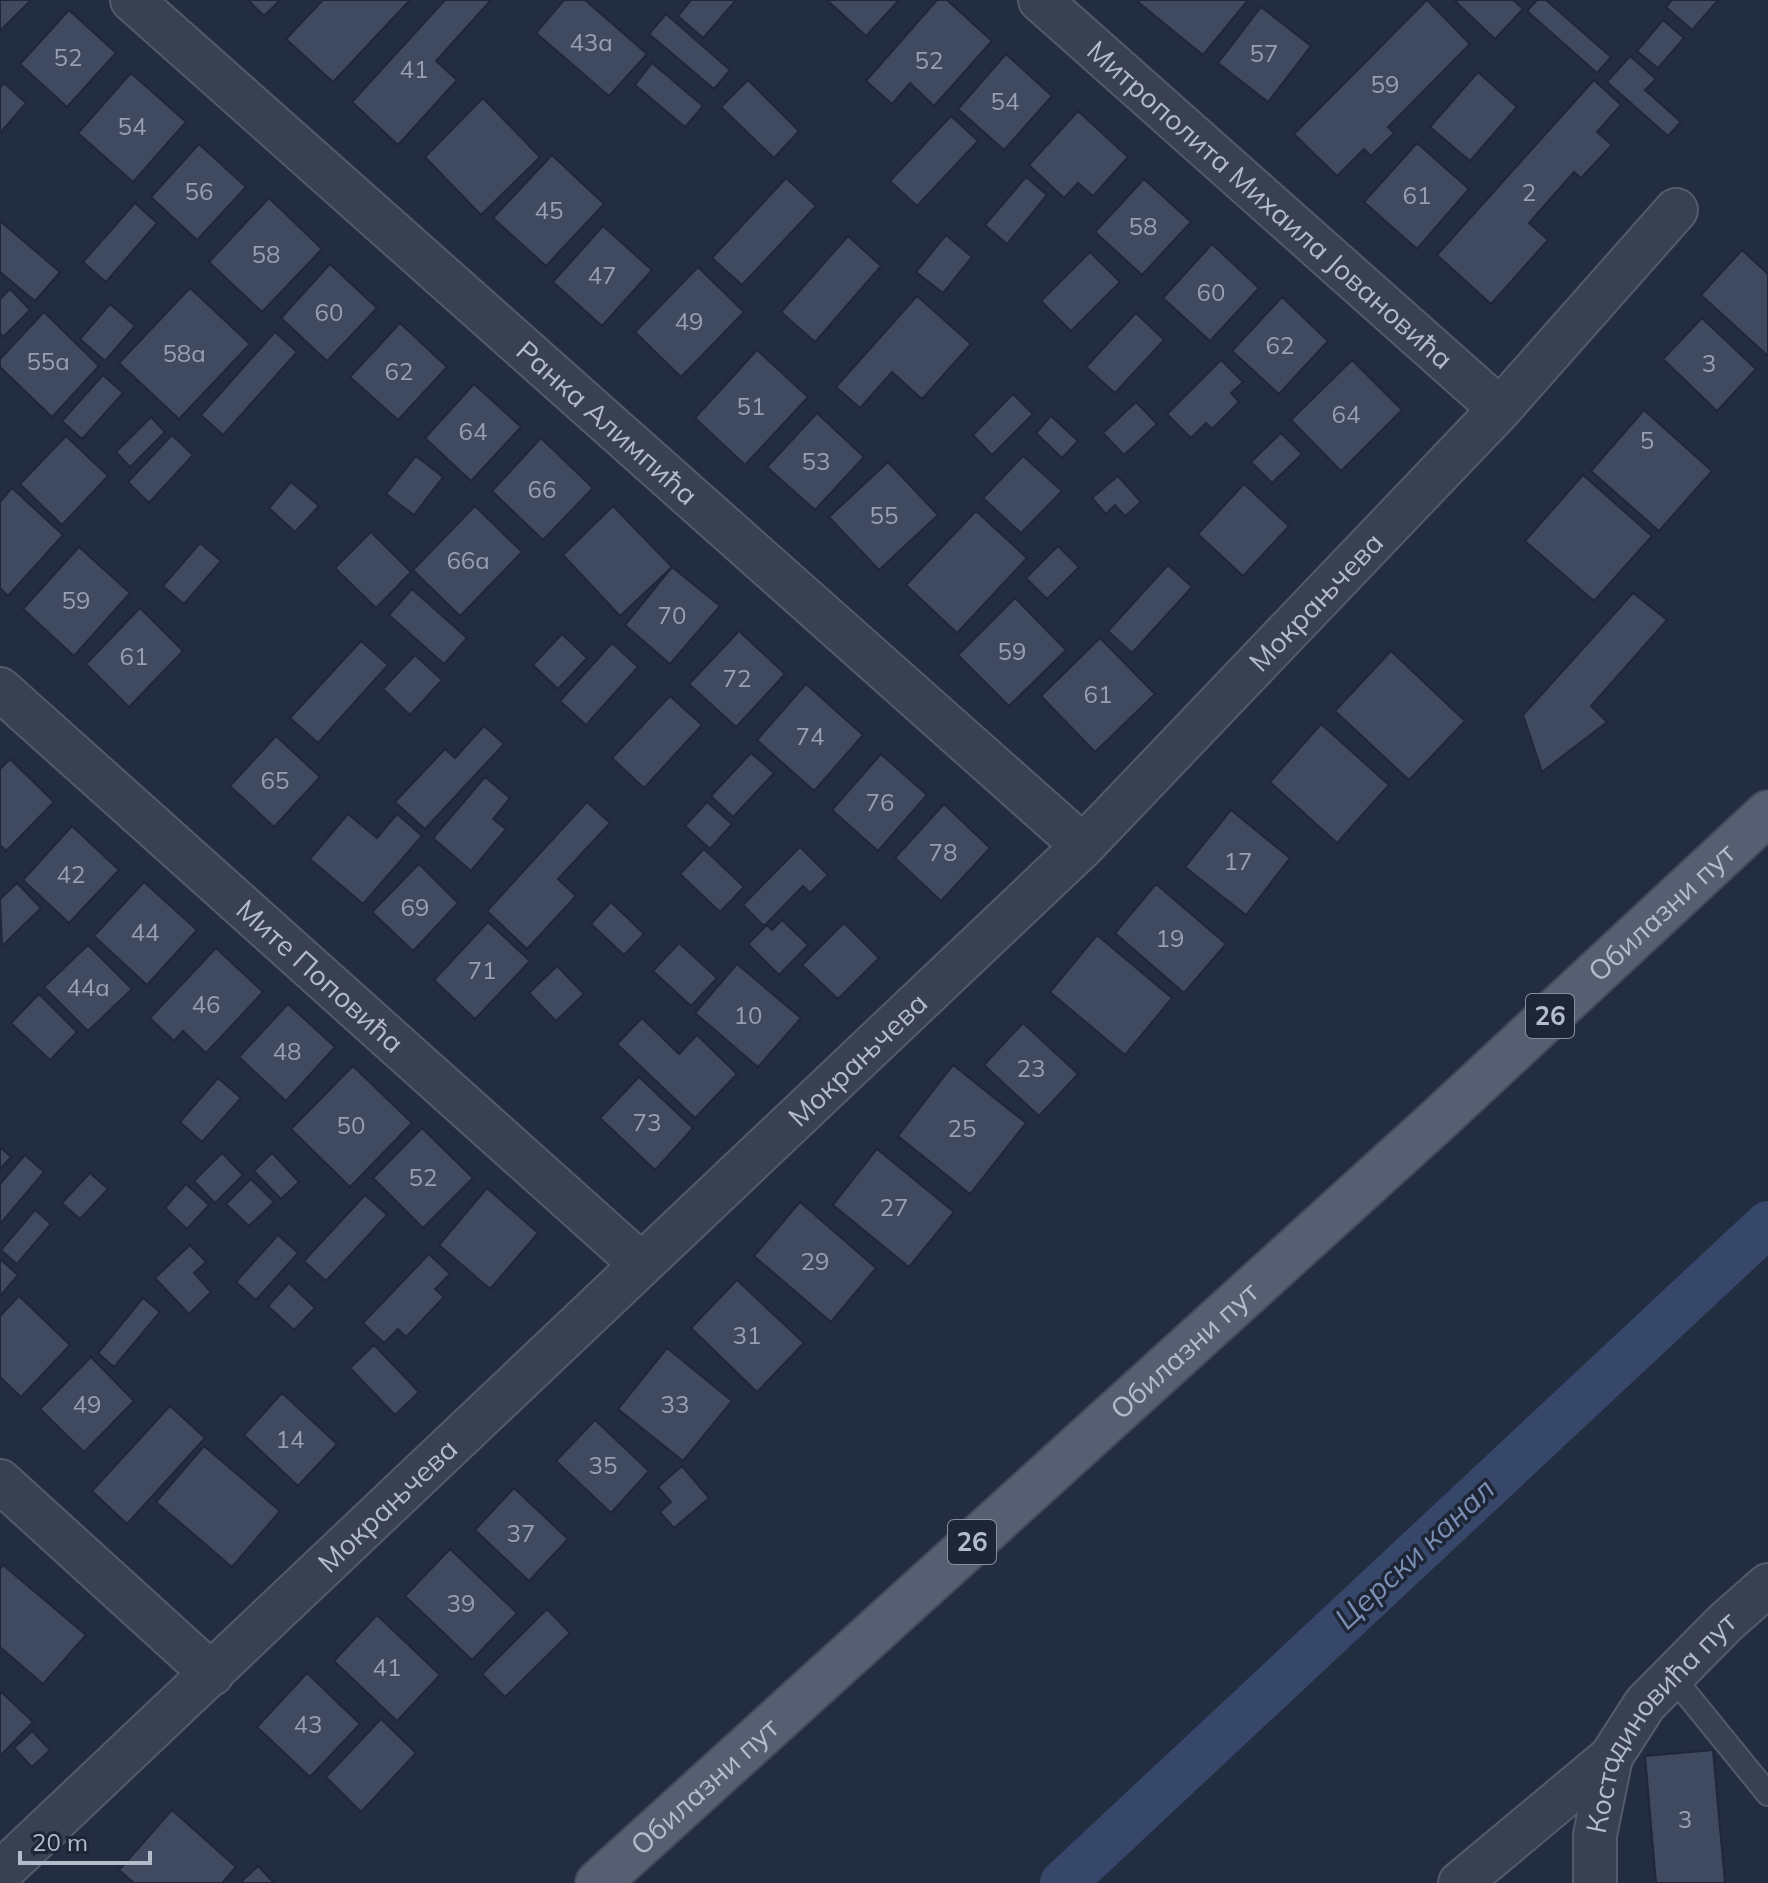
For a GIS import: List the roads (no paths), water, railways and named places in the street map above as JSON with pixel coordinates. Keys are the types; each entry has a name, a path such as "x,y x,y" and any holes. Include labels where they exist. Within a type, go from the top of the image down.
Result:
{"main road":[{"name":"Обилазни пут","path":"598,1883 1439,1119 1768,813"}],"street":[{"name":"Ранка Алимпића","path":"132,0 1083,846"},
{"name":"Митрополита Михаила Јовановића","path":"1040,0 1500,409"},
{"name":"Мокрањчева","path":"0,1873 1083,846 1500,409 1676,210"},
{"name":"Мите Поповића","path":"0,689 641,1264"},
{"path":"0,1481 212,1674"},
{"name":"Костадиновића пут","path":"1595,1883 1595,1835 1611,1757 1645,1704 1726,1622 1768,1585"},
{"path":"1460,1883 1611,1757"}],"lane":[{"path":"1672,1676 1768,1794"}],"waterway":[{"name":"Церски канал","path":"1063,1883 1768,1224"}]}
